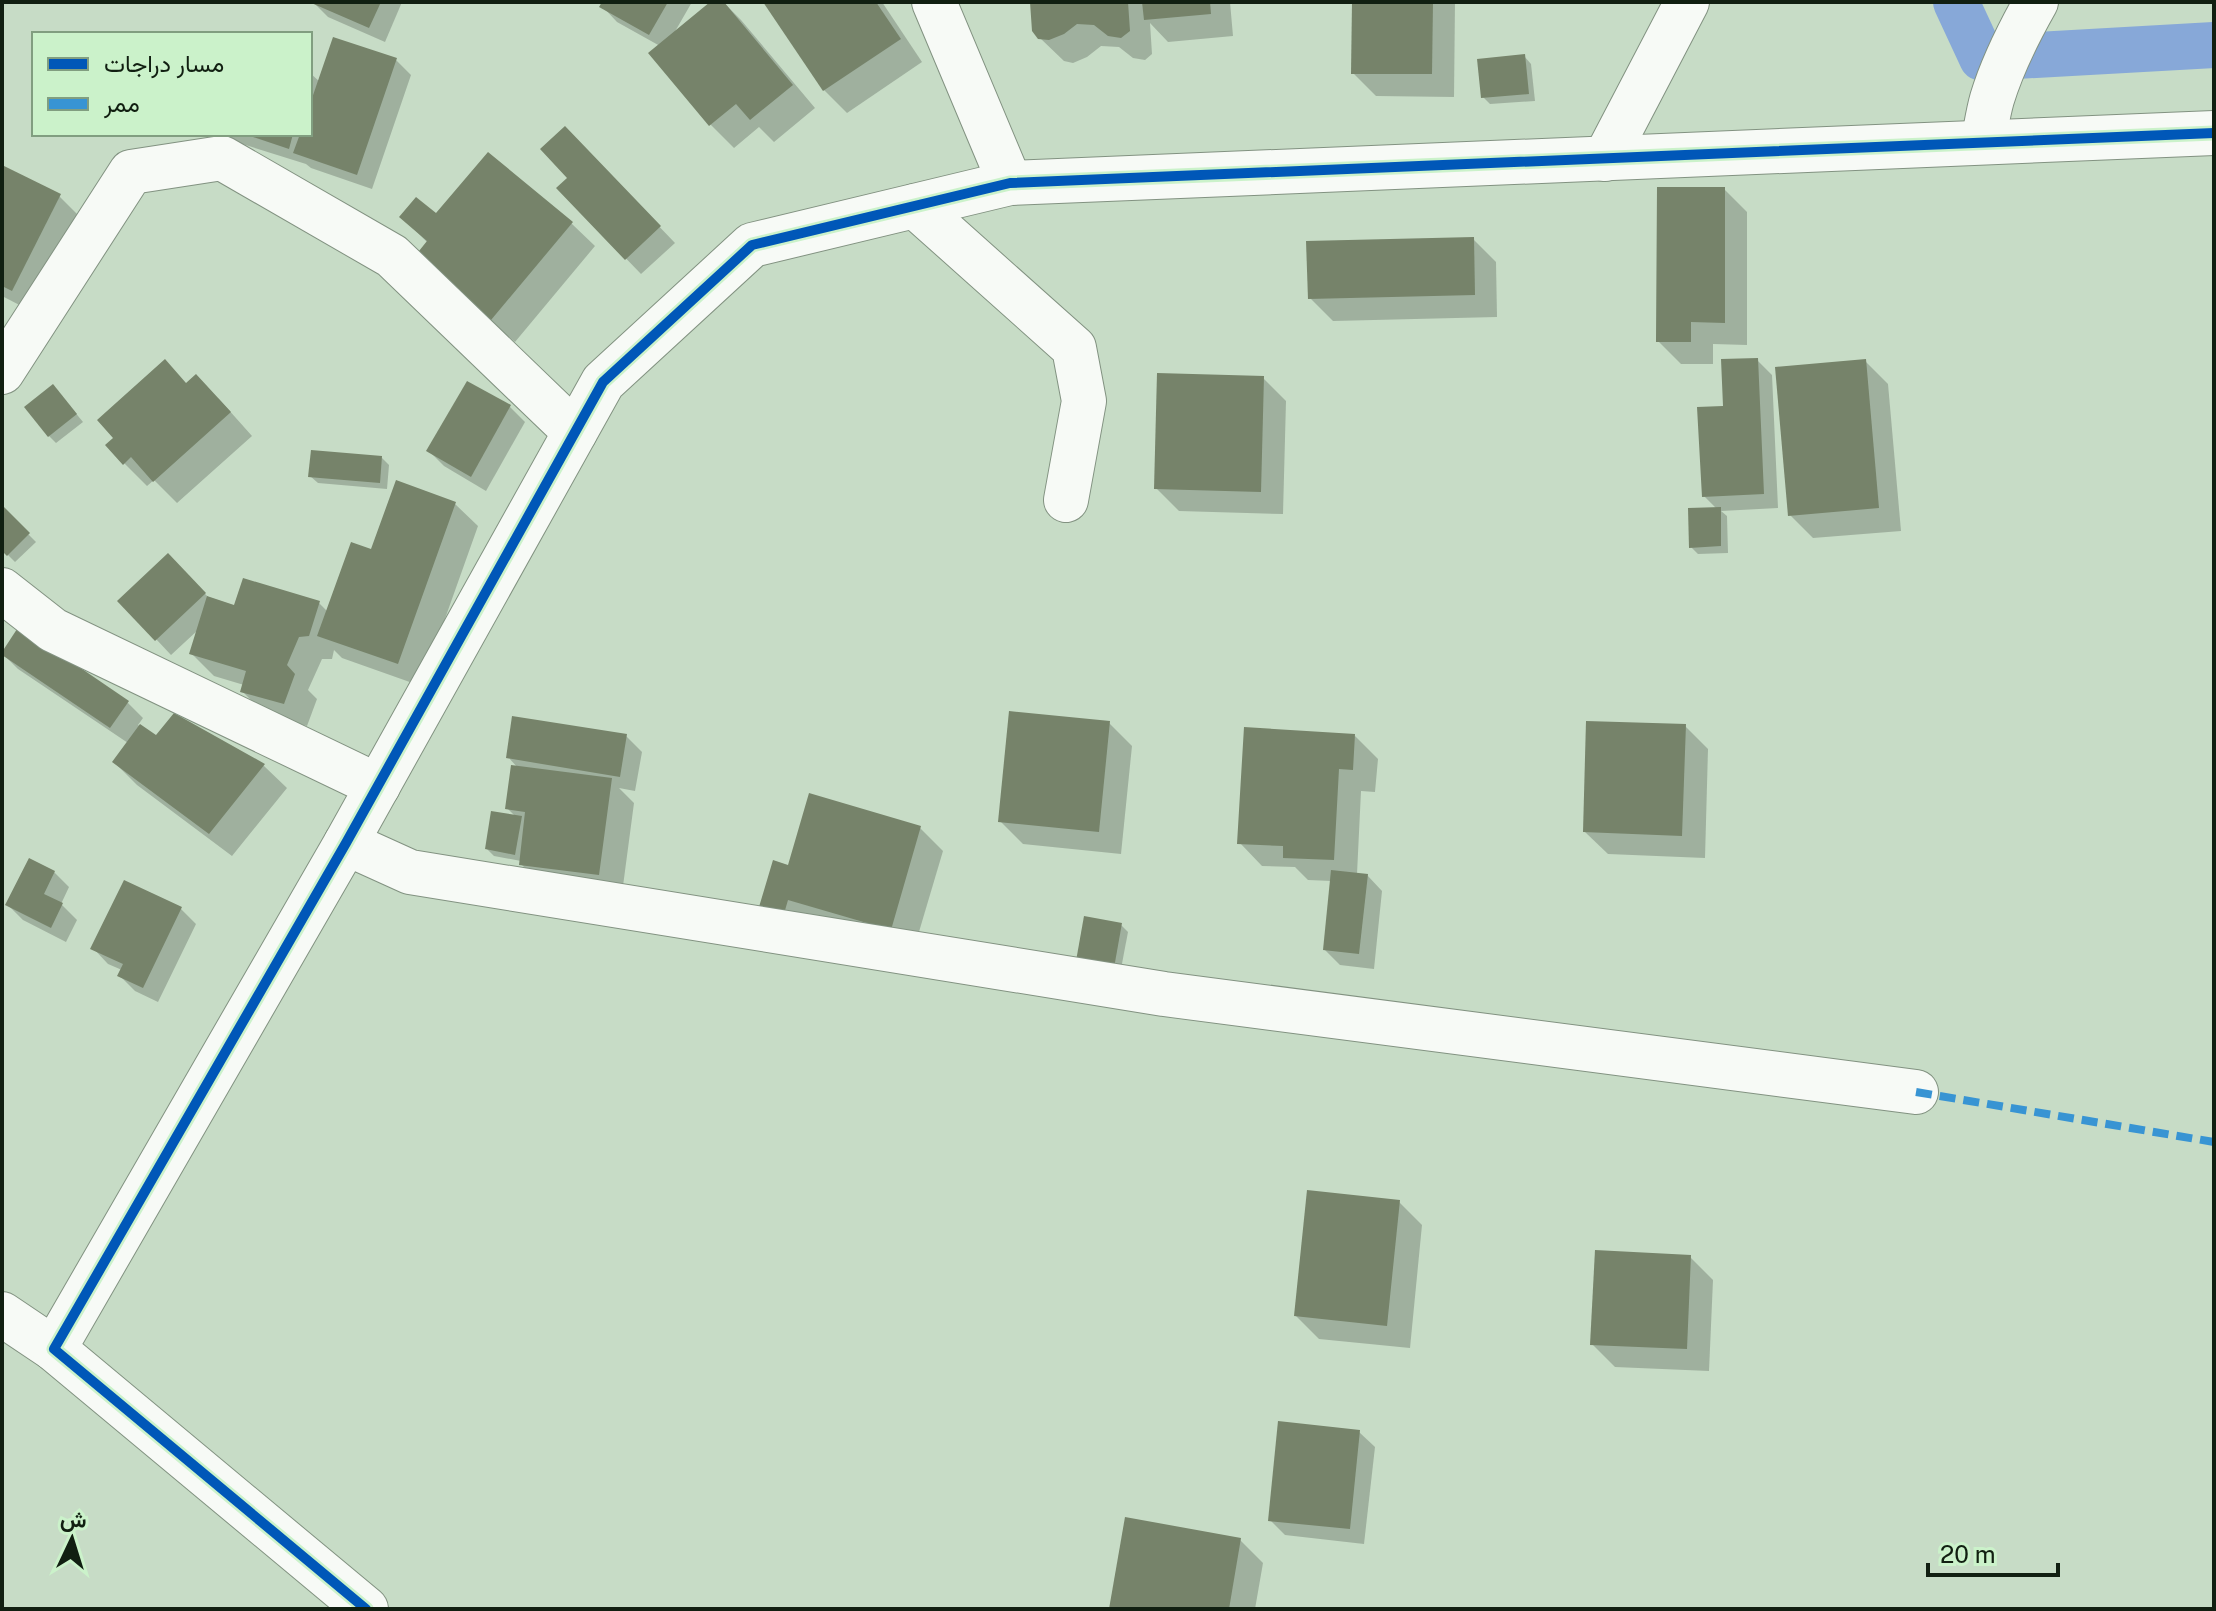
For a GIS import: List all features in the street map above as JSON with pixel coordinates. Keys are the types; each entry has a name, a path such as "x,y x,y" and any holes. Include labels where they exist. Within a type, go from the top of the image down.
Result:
{"street":[{"path":"934,2 1010,183"},
{"path":"1605,159 1687,2"},
{"path":"1983,142 1991,101 2036,2"},
{"path":"54,1349 346,843 603,382 752,245 1010,183 2214,133"},
{"path":"2,372 131,172 222,158 392,256 575,432"},
{"path":"915,206 1074,348 1084,401 1066,500"},
{"path":"2,590 53,630 378,786"},
{"path":"346,843 410,872 1164,994 1916,1092"},
{"path":"2,1314 54,1349 366,1609"}],"building":[{"path":"309,2 381,2 369,28"},
{"path":"602,2 668,2 649,35 599,7"},
{"path":"710,2 724,2 793,85 750,120 736,104 709,126 648,53"},
{"path":"763,2 876,2 901,39 823,91"},
{"path":"1030,2 1128,2 1130,31 1121,38 1108,36 1094,25 1077,24 1049,40 1038,39 1032,31"},
{"path":"1142,2 1210,2 1211,14 1144,20"},
{"path":"1352,2 1433,2 1432,74 1351,74"},
{"path":"333,37 397,58 357,175 293,153 299,136 312,136 312,98"},
{"path":"1525,54 1529,94 1481,98 1477,59"},
{"path":"565,126 661,226 625,260 556,188 567,178 540,149"},
{"path":"250,136 292,136 289,149"},
{"path":"488,152 573,222 491,320 415,256 427,241 399,217 416,197 436,213"},
{"path":"2,165 61,194 12,291 2,286"},
{"path":"1657,187 1725,187 1725,323 1691,322 1691,342 1656,342"},
{"path":"1474,237 1475,295 1308,299 1306,241"},
{"path":"1758,358 1764,494 1702,497 1697,407 1723,406 1721,359"},
{"path":"165,359 186,383 196,374 231,412 153,482 131,457 123,465 105,445 113,438 97,420"},
{"path":"1866,359 1879,508 1788,516 1775,367"},
{"path":"1157,373 1264,376 1261,492 1154,489"},
{"path":"467,381 511,405 471,477 426,451"},
{"path":"53,384 77,414 48,437 24,407"},
{"path":"311,450 382,456 380,483 308,477"},
{"path":"396,480 456,502 398,664 317,636 351,542 371,549"},
{"path":"2,505 30,533 7,556 2,551"},
{"path":"1721,507 1721,546 1689,548 1688,508"},
{"path":"168,553 206,593 155,641 117,601"},
{"path":"243,578 320,601 309,636 299,637 287,665 295,674 284,704 240,692 246,671 189,654 207,596 234,605"},
{"path":"19,626 129,701 110,728 2,655"},
{"path":"1009,711 1110,721 1099,832 998,822"},
{"path":"174,713 265,764 209,834 112,762 140,724 156,735"},
{"path":"512,716 627,734 620,777 506,758"},
{"path":"1586,721 1686,724 1682,836 1583,832"},
{"path":"1244,727 1355,734 1353,770 1339,769 1334,860 1283,858 1283,846 1237,844"},
{"path":"511,765 612,778 599,875 519,865 525,812 505,809"},
{"path":"809,793 921,826 891,930 788,900 781,924 756,917 773,860 788,865"},
{"path":"491,811 522,816 515,855 485,849"},
{"path":"29,858 55,871 44,894 63,903 51,928 5,905"},
{"path":"1331,870 1368,874 1359,954 1323,950"},
{"path":"124,880 182,907 143,988 117,976 123,964 90,949"},
{"path":"1084,916 1122,923 1114,968 1076,961"},
{"path":"1307,1190 1400,1200 1387,1326 1294,1316"},
{"path":"1595,1250 1691,1255 1687,1349 1590,1345"},
{"path":"1278,1421 1360,1430 1350,1529 1268,1521"},
{"path":"1125,1517 1241,1538 1229,1609 1109,1609"}],"waterway":[{"path":"1956,2 1982,58 2214,45"}],"marked path":[{"path":"1916,1092 2214,1142"}],"cycle path":[{"path":"366,1609 54,1349 346,843 603,382 752,245 1010,183 2214,133"}]}
